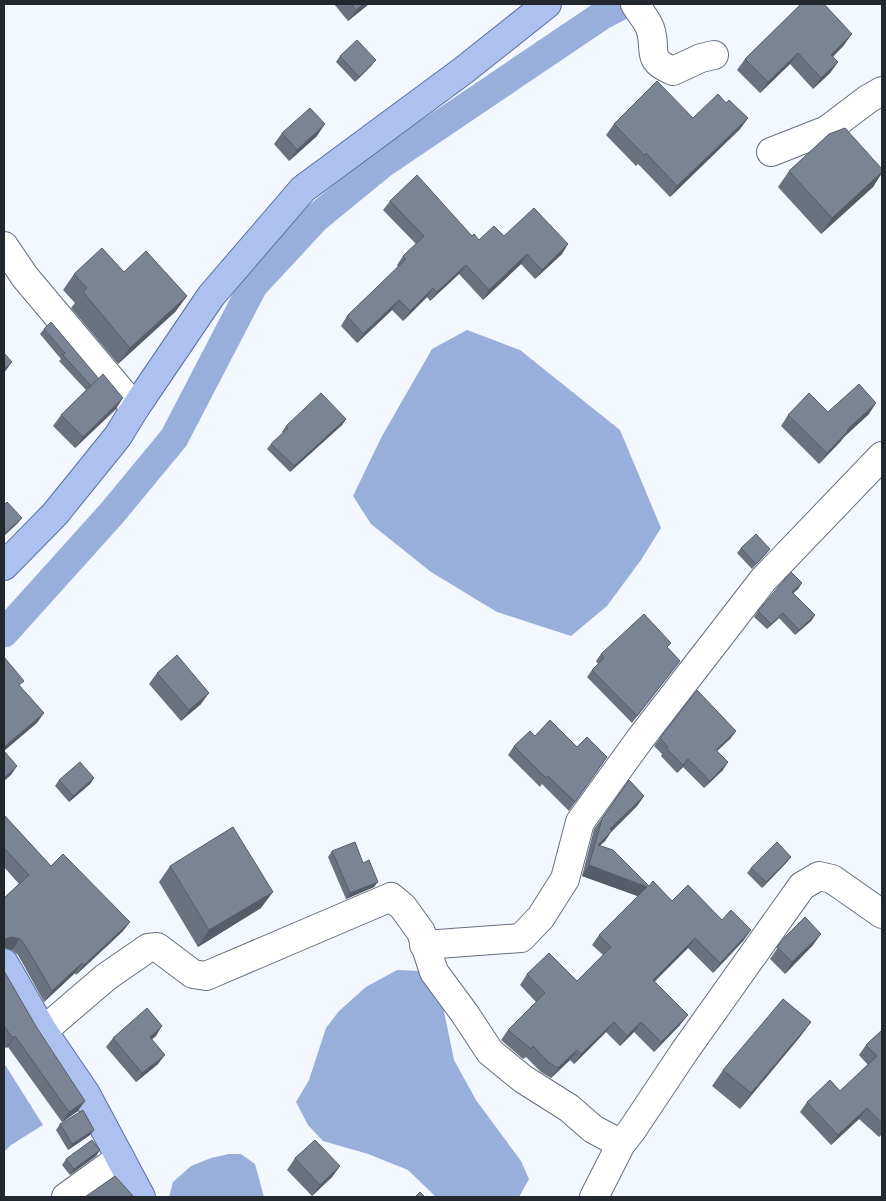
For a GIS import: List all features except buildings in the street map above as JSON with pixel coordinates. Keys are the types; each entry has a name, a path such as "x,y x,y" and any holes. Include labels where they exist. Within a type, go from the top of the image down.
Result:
{"main road":[{"path":"4,566 55,514 118,436 211,296 303,189 464,70 547,4"},
{"path":"4,963 43,1031 86,1094 141,1197"}],"street":[{"path":"634,4 650,28 654,59 667,68 673,71 701,58 714,55"},
{"path":"771,152 827,130 882,90"},
{"path":"4,246 25,277 135,408"},
{"path":"424,945 521,938 541,917 565,879 580,822 640,739 764,580 882,456"},
{"path":"594,1197 621,1144 802,886 819,876 832,879 882,914"},
{"path":"43,1031 106,977 148,948 157,947 193,974 206,976 391,897 403,907 421,932 434,972 466,1014 490,1052 523,1079 569,1108 593,1129 621,1144"},
{"path":"66,1197 120,1158"}],"water":[{"path":"467,330 520,350 620,430 661,528 641,560 607,606 571,636 497,612 431,572 371,524 353,496 382,436 432,349"},
{"path":"397,970 422,971 439,987 454,1060 476,1100 521,1161 529,1179 519,1197 436,1197 408,1170 368,1154 323,1141 308,1125 296,1102 309,1080 326,1028 339,1011 366,987"},
{"path":"4,1063 43,1125 11,1145 4,1152"},
{"path":"229,1154 241,1154 255,1164 264,1197 169,1197 173,1182 191,1166 211,1158"}],"waterway":[{"path":"4,633 112,513 174,438 253,286 316,218 382,164 601,16 624,4"}]}
